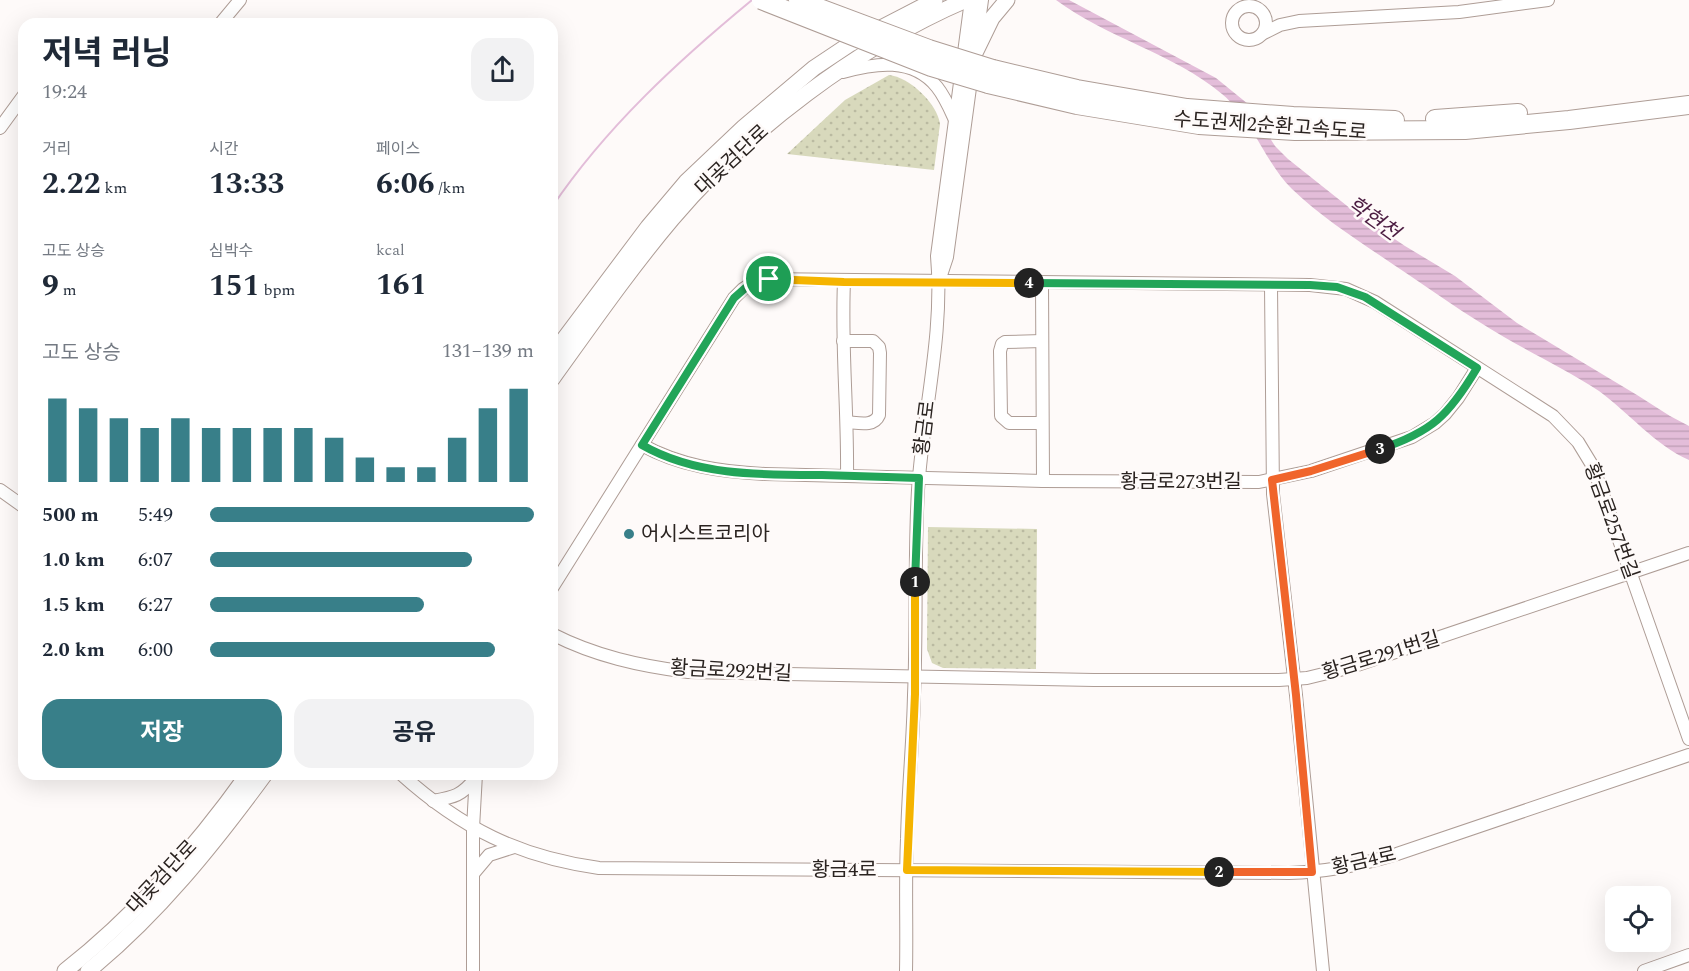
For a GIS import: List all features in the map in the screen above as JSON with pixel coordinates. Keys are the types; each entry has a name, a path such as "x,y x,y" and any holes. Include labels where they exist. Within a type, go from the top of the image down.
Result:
{"highway":[{"name":"수도권제2순환고속도로","path":"761,0 931,67 1294,124 1465,130 1689,105"},
{"name":"수도권제2순환고속도로","path":"798,0 929,49 991,77 1077,105 1199,125 1430,120 1541,111 1689,93"}],"main road":[{"name":"대곶검단로","path":"558,371 634,266 673,218 735,155 784,111 833,75 888,40 966,0"},
{"path":"975,53 992,18 1007,0"},
{"name":"대곶검단로","path":"558,347 648,227 686,182 744,127 814,68 850,44 930,1"},
{"name":"대곶검단로","path":"65,971 151,894 182,859 243,780"},
{"name":"대곶검단로","path":"88,971 157,907 207,852 261,780"}],"street":[{"path":"225,18 240,0"},
{"name":"황금로","path":"906,971 919,478 931,380 939,282 937,256 971,0"},
{"name":"황금로","path":"939,282 947,257 982,0"},
{"path":"1299,21 1279,17 1251,5 1235,12 1232,23 1236,35 1247,40 1258,38 1280,25 1299,21 1459,12 1540,1"},
{"path":"1262,10 1267,26 1264,33"},
{"path":"833,75 883,63 914,69 938,88 955,120"},
{"path":"0,128 18,103"},
{"name":"황금로257번길","path":"558,578 734,298 759,279 844,282 1326,286 1354,292 1375,302 1553,416 1578,442 1592,465 1600,486 1689,739"},
{"path":"844,282 843,340 847,476"},
{"path":"1042,283 1043,481"},
{"path":"1271,286 1272,480 1323,971"},
{"path":"843,340 873,341 879,347 880,353 879,415 872,423 847,422"},
{"path":"1042,340 1005,342 1000,351 1001,416 1009,423 1042,423"},
{"name":"황금로273번길","path":"642,445 668,459 722,470 765,474 1043,481 1259,482 1344,461 1396,444 1424,431 1452,407 1477,368"},
{"path":"0,490 18,503"},
{"name":"황금로291번길","path":"915,677 1294,680 1348,668 1689,553"},
{"name":"황금로292번길","path":"558,636 609,657 688,672 915,677"},
{"name":"황금4로","path":"408,780 433,801 473,828 514,847 561,862 618,869 1312,872 1352,867 1397,854 1689,755"},
{"path":"433,801 458,796 473,780"},
{"path":"473,971 473,828 476,780"},
{"path":"473,874 489,855 514,847"},
{"path":"1644,971 1689,955"}],"green space":[{"path":"889,75 905,81 921,92 938,116 940,124 934,170 787,154 845,100"},
{"path":"928,527 1037,529 1036,669 943,668 932,663 927,649"}],"shaded area":[{"path":"1056,0 1069,0 1216,78 1248,104 1275,146 1288,159 1356,213 1455,276 1517,323 1689,426 1689,460 1653,437 1599,391 1476,320 1316,210 1282,178 1233,104 1203,80 1183,67 1097,25"}],"waterway":[{"path":"558,199 596,149 644,96 752,0"}],"place":[{"name":"어시스트코리아","path":"629,534"}],"route":[{"path":"759,279 769,279 913,283 1337,287 1375,302 1477,368 1452,407 1424,431 1396,444 1344,461 1272,480 1296,695 1312,872 907,870 915,694 915,593 919,478 745,473 668,459 642,445 734,298 751,283 759,279"}],"water label":[{"name":"학현천","path":"1373,219"}]}
